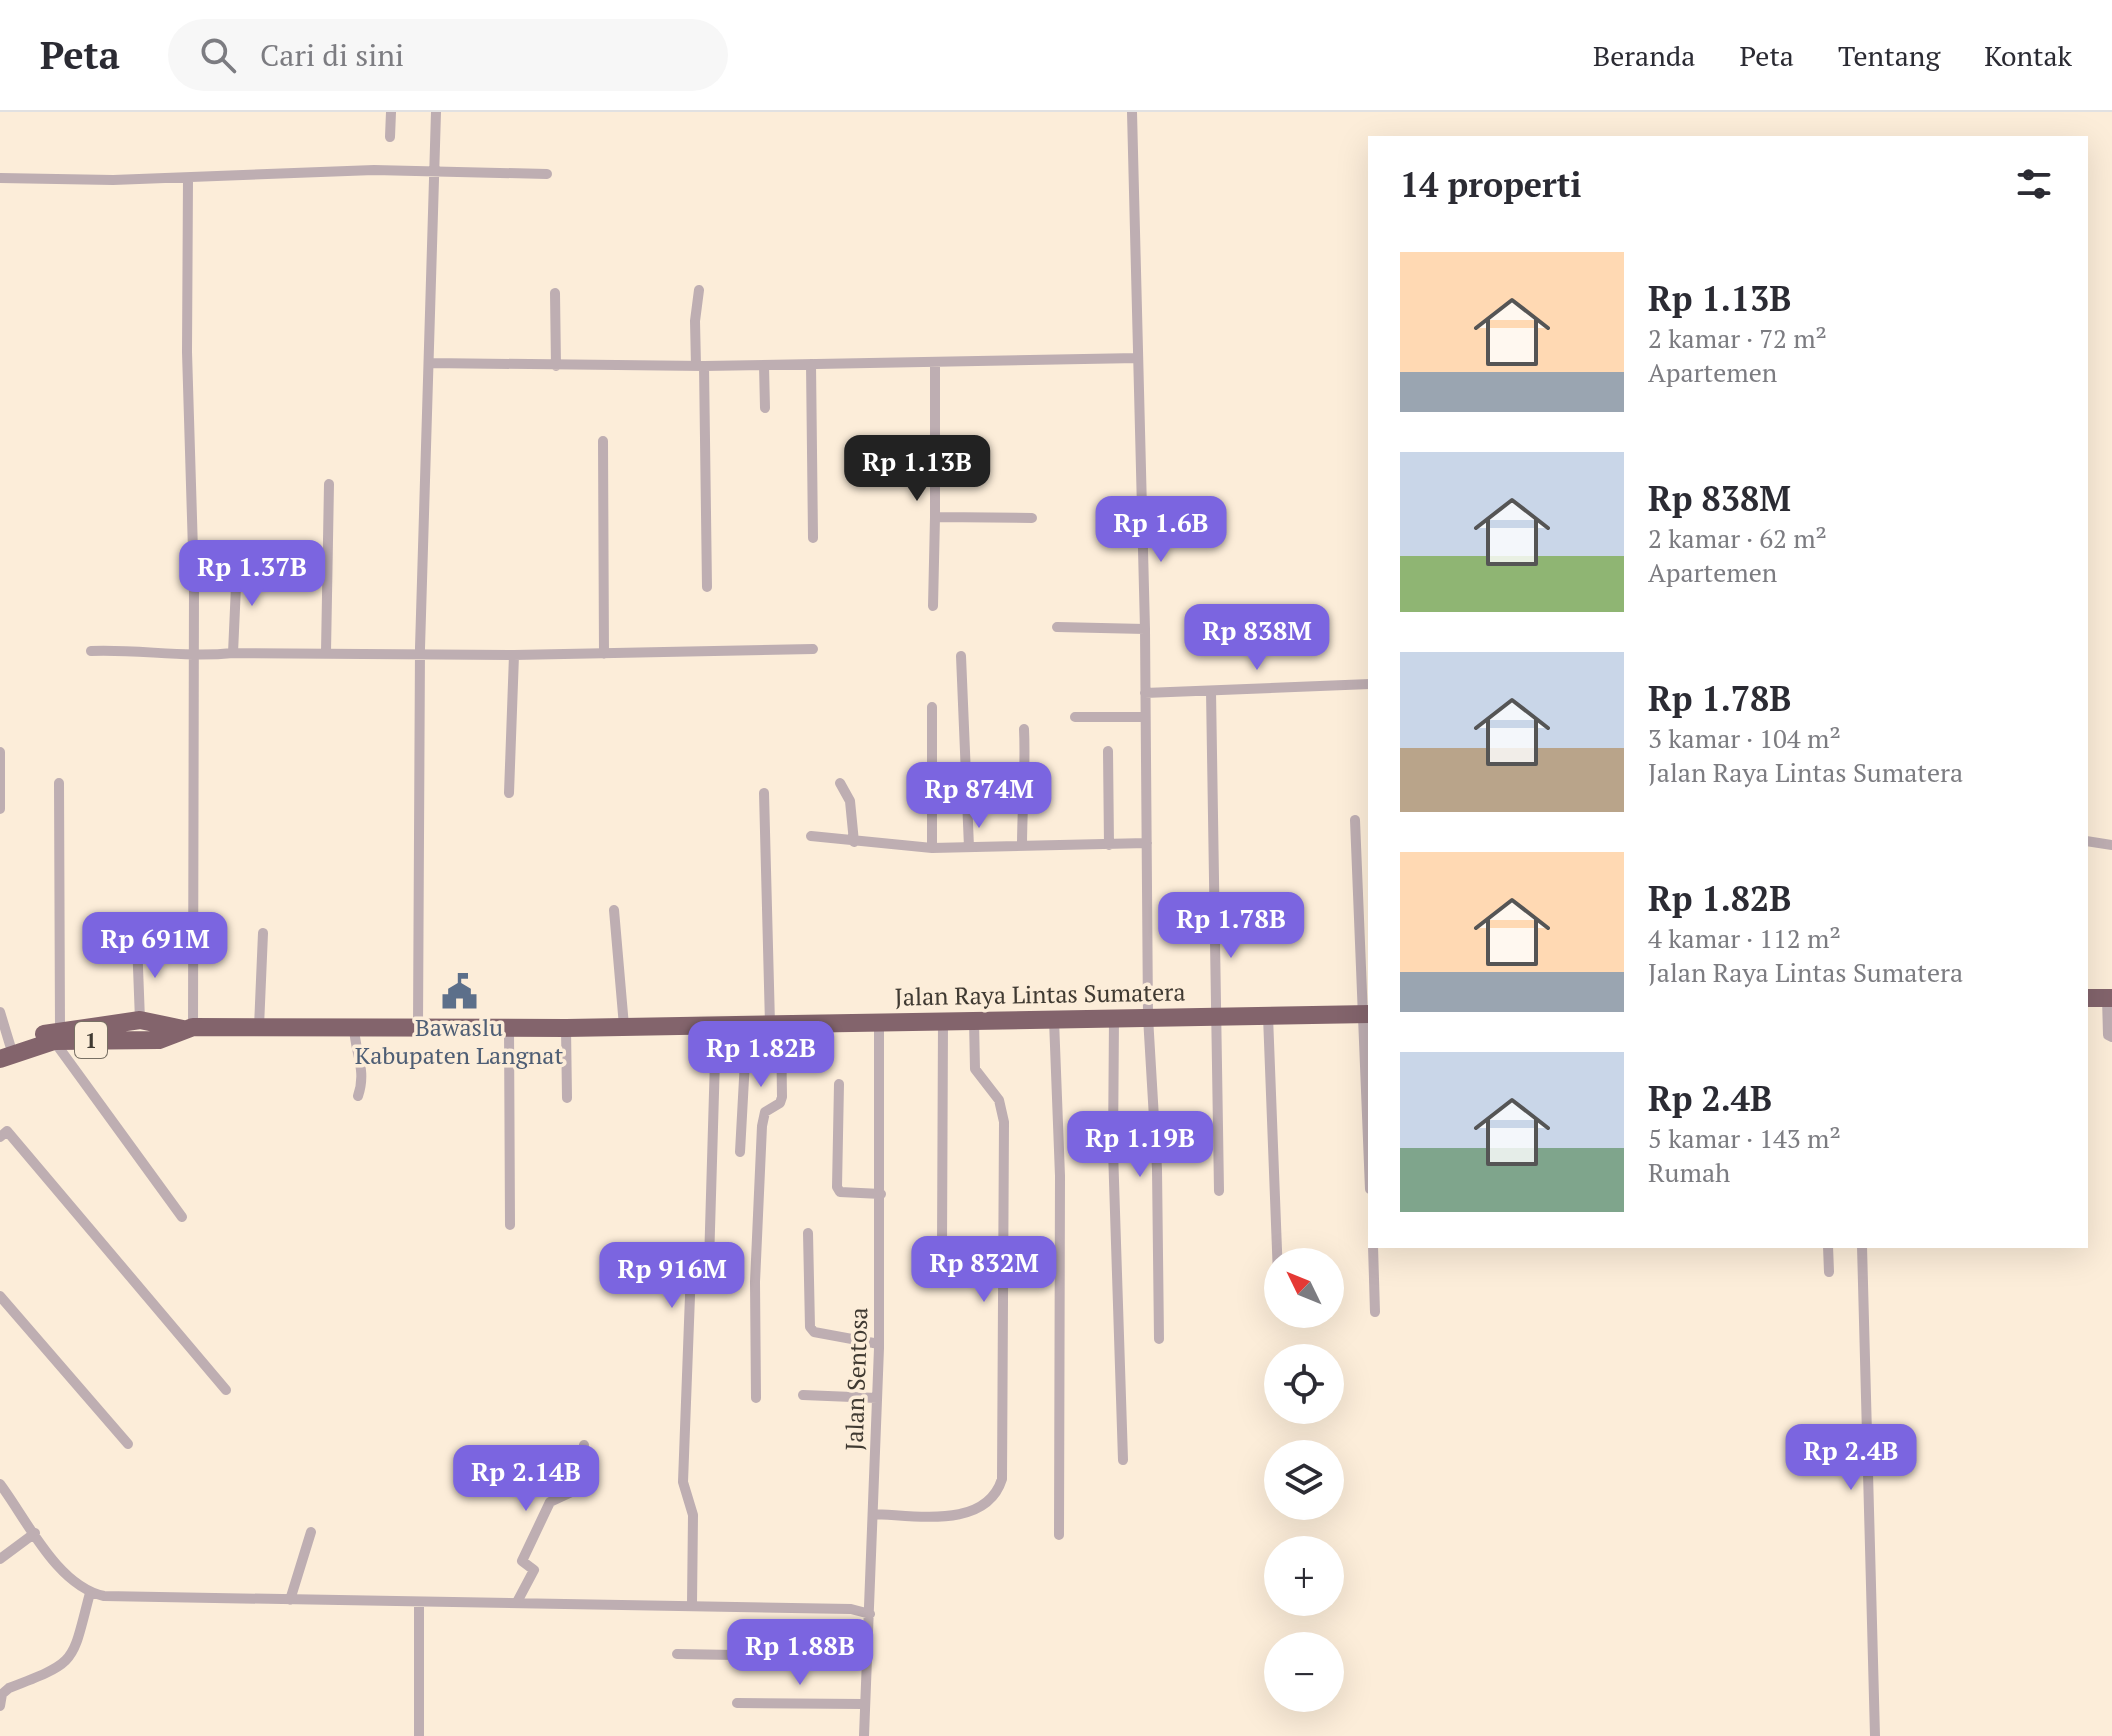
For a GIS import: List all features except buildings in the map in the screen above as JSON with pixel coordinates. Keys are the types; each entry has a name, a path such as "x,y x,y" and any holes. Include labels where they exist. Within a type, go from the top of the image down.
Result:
{"highway":[{"path":"2088,998 2109,998"},
{"name":"Jalan Raya Lintas Sumatera","path":"3,1051 57,1035 140,1020 188,1028 566,1028 1367,1014"},
{"name":"Jalan Raya Lintas Sumatera","path":"57,1035 159,1040 188,1028"}],"street":[{"path":"390,137 391,112"},
{"path":"418,1026 420,652 436,112"},
{"path":"1132,112 1145,629 1148,1017 1157,1169 1159,1339"},
{"path":"0,178 188,178 359,171 547,174"},
{"path":"188,178 187,352 194,584 188,1028"},
{"path":"699,290 695,321 700,366 707,587"},
{"path":"555,293 556,366"},
{"path":"429,363 764,366 1138,358"},
{"path":"933,606 935,363"},
{"path":"811,364 813,538"},
{"path":"764,366 765,408"},
{"path":"603,441 604,654"},
{"path":"326,652 329,484"},
{"path":"935,517 1032,518"},
{"path":"232,562 236,586 233,653"},
{"path":"1057,627 1145,629"},
{"path":"91,651 137,650 193,657 233,653 514,655 813,649"},
{"path":"509,793 514,655"},
{"path":"961,656 969,847"},
{"path":"1145,693 1368,684"},
{"path":"1211,691 1219,1191"},
{"path":"932,707 932,848"},
{"path":"1075,717 1145,717"},
{"path":"1022,846 1023,798 1027,785 1024,729"},
{"path":"1108,751 1109,845"},
{"path":"0,752 0,809"},
{"path":"59,783 61,906 57,956 61,981 57,1035 182,1217"},
{"path":"840,783 850,801 854,842"},
{"path":"756,1398 755,1282 762,1126 765,1112 780,1103 782,1097 764,793"},
{"path":"1355,820 1368,1072"},
{"path":"811,836 932,848 1147,843"},
{"path":"2088,841 2112,845"},
{"path":"614,910 624,1026"},
{"path":"259,1027 263,933"},
{"path":"137,941 140,1020"},
{"path":"2109,998 2108,1035 2112,1037"},
{"path":"0,1012 3,1051"},
{"path":"1268,1016 1277,1248"},
{"path":"1114,1018 1113,1150 1123,1460"},
{"path":"873,1514 961,1514 981,1509 997,1494 1002,1479 1000,1347 1001,1188 1006,1167 1004,1122 999,1100 975,1069 974,1020"},
{"path":"1054,1020 1060,1176 1059,1535"},
{"path":"942,1246 943,1021"},
{"name":"Jalan Sentosa","path":"864,1736 864,1657 870,1614 879,1344 879,1022"},
{"path":"740,1152 747,1024"},
{"path":"692,1604 693,1515 683,1482 691,1269 706,1268 709,1263 716,1025"},
{"path":"354,1027 355,1051 364,1070 358,1096"},
{"path":"509,1028 510,1225"},
{"path":"566,1028 567,1098"},
{"path":"839,1084 837,1187 840,1192 850,1194 881,1194"},
{"path":"0,1137 7,1131 226,1390"},
{"path":"808,1233 810,1327 814,1332 879,1344"},
{"path":"1373,1248 1375,1312"},
{"path":"1828,1248 1829,1272"},
{"path":"1862,1248 1875,1736"},
{"path":"0,1296 128,1444"},
{"path":"803,1395 877,1398"},
{"path":"517,1602 534,1570 522,1561 550,1502 578,1489 584,1445"},
{"path":"0,1484 56,1562 90,1593 121,1598 692,1604 851,1609 870,1614"},
{"path":"290,1600 311,1532"},
{"path":"0,1559 35,1533"},
{"path":"0,1706 1,1693 69,1660 76,1649 90,1593"},
{"path":"419,1602 419,1736"},
{"path":"677,1654 864,1657"},
{"path":"737,1703 863,1704"}],"place":[{"name":"Bawaslu Kabupaten Langnat","path":"459,991"}]}
